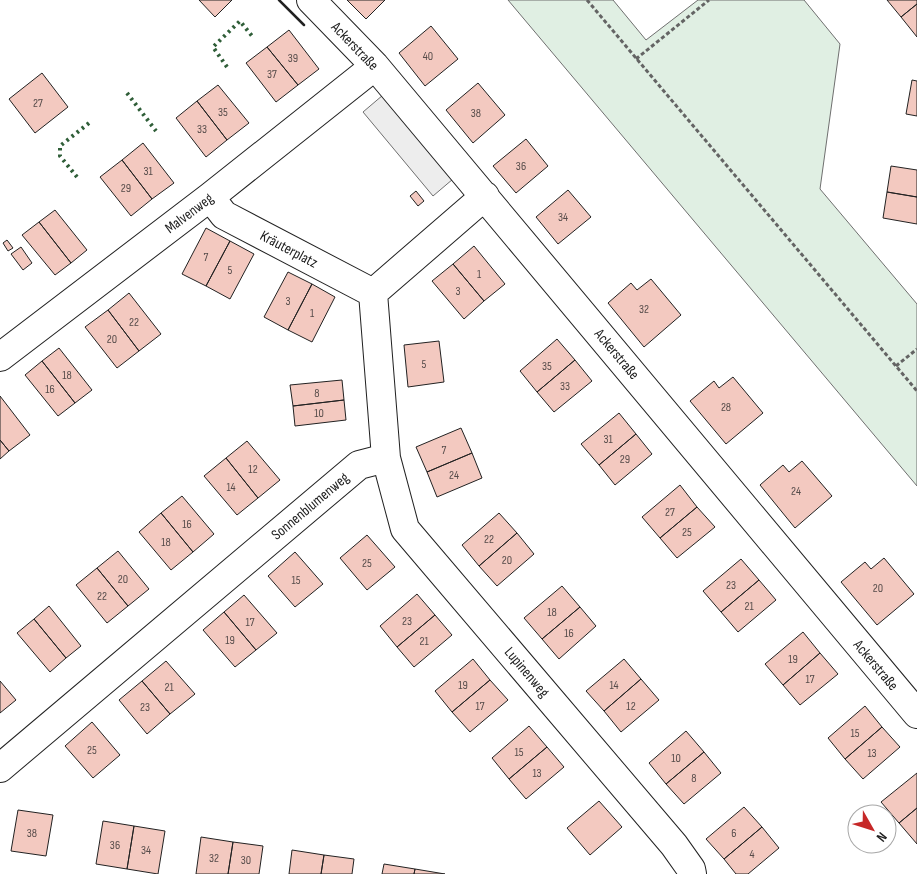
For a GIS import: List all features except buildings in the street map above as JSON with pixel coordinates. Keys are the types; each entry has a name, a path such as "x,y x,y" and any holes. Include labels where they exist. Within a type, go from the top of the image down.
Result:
{"street":[{"name":"Ackerstraße","path":"311,0 375,66 917,714"},
{"name":"Malvenweg","path":"0,357 210,197 375,66"},
{"path":"386,458 373,293 485,196"},
{"name":"Kräuterplatz","path":"210,197 224,215 373,293"},
{"name":"Sonnenblumenweg","path":"0,768 359,465 386,458"},
{"name":"Lupinenweg","path":"386,458 405,529 674,845 691,869 692,874"}],"path":[{"path":"587,0 917,391"},
{"path":"636,59 709,0"},
{"path":"896,366 917,349"}],"green space":[{"path":"508,0 613,0 646,40 698,0 804,0 840,44 820,189 917,304 917,486"}],"shaded area":[{"path":"383,95 453,179 433,196 363,112"}],"hedge":[{"path":"227,67 213,47 240,21 252,36"},
{"path":"127,93 156,131"},
{"path":"77,177 60,156 60,146 89,123"}],"wall":[{"path":"279,0 304,25"}]}
